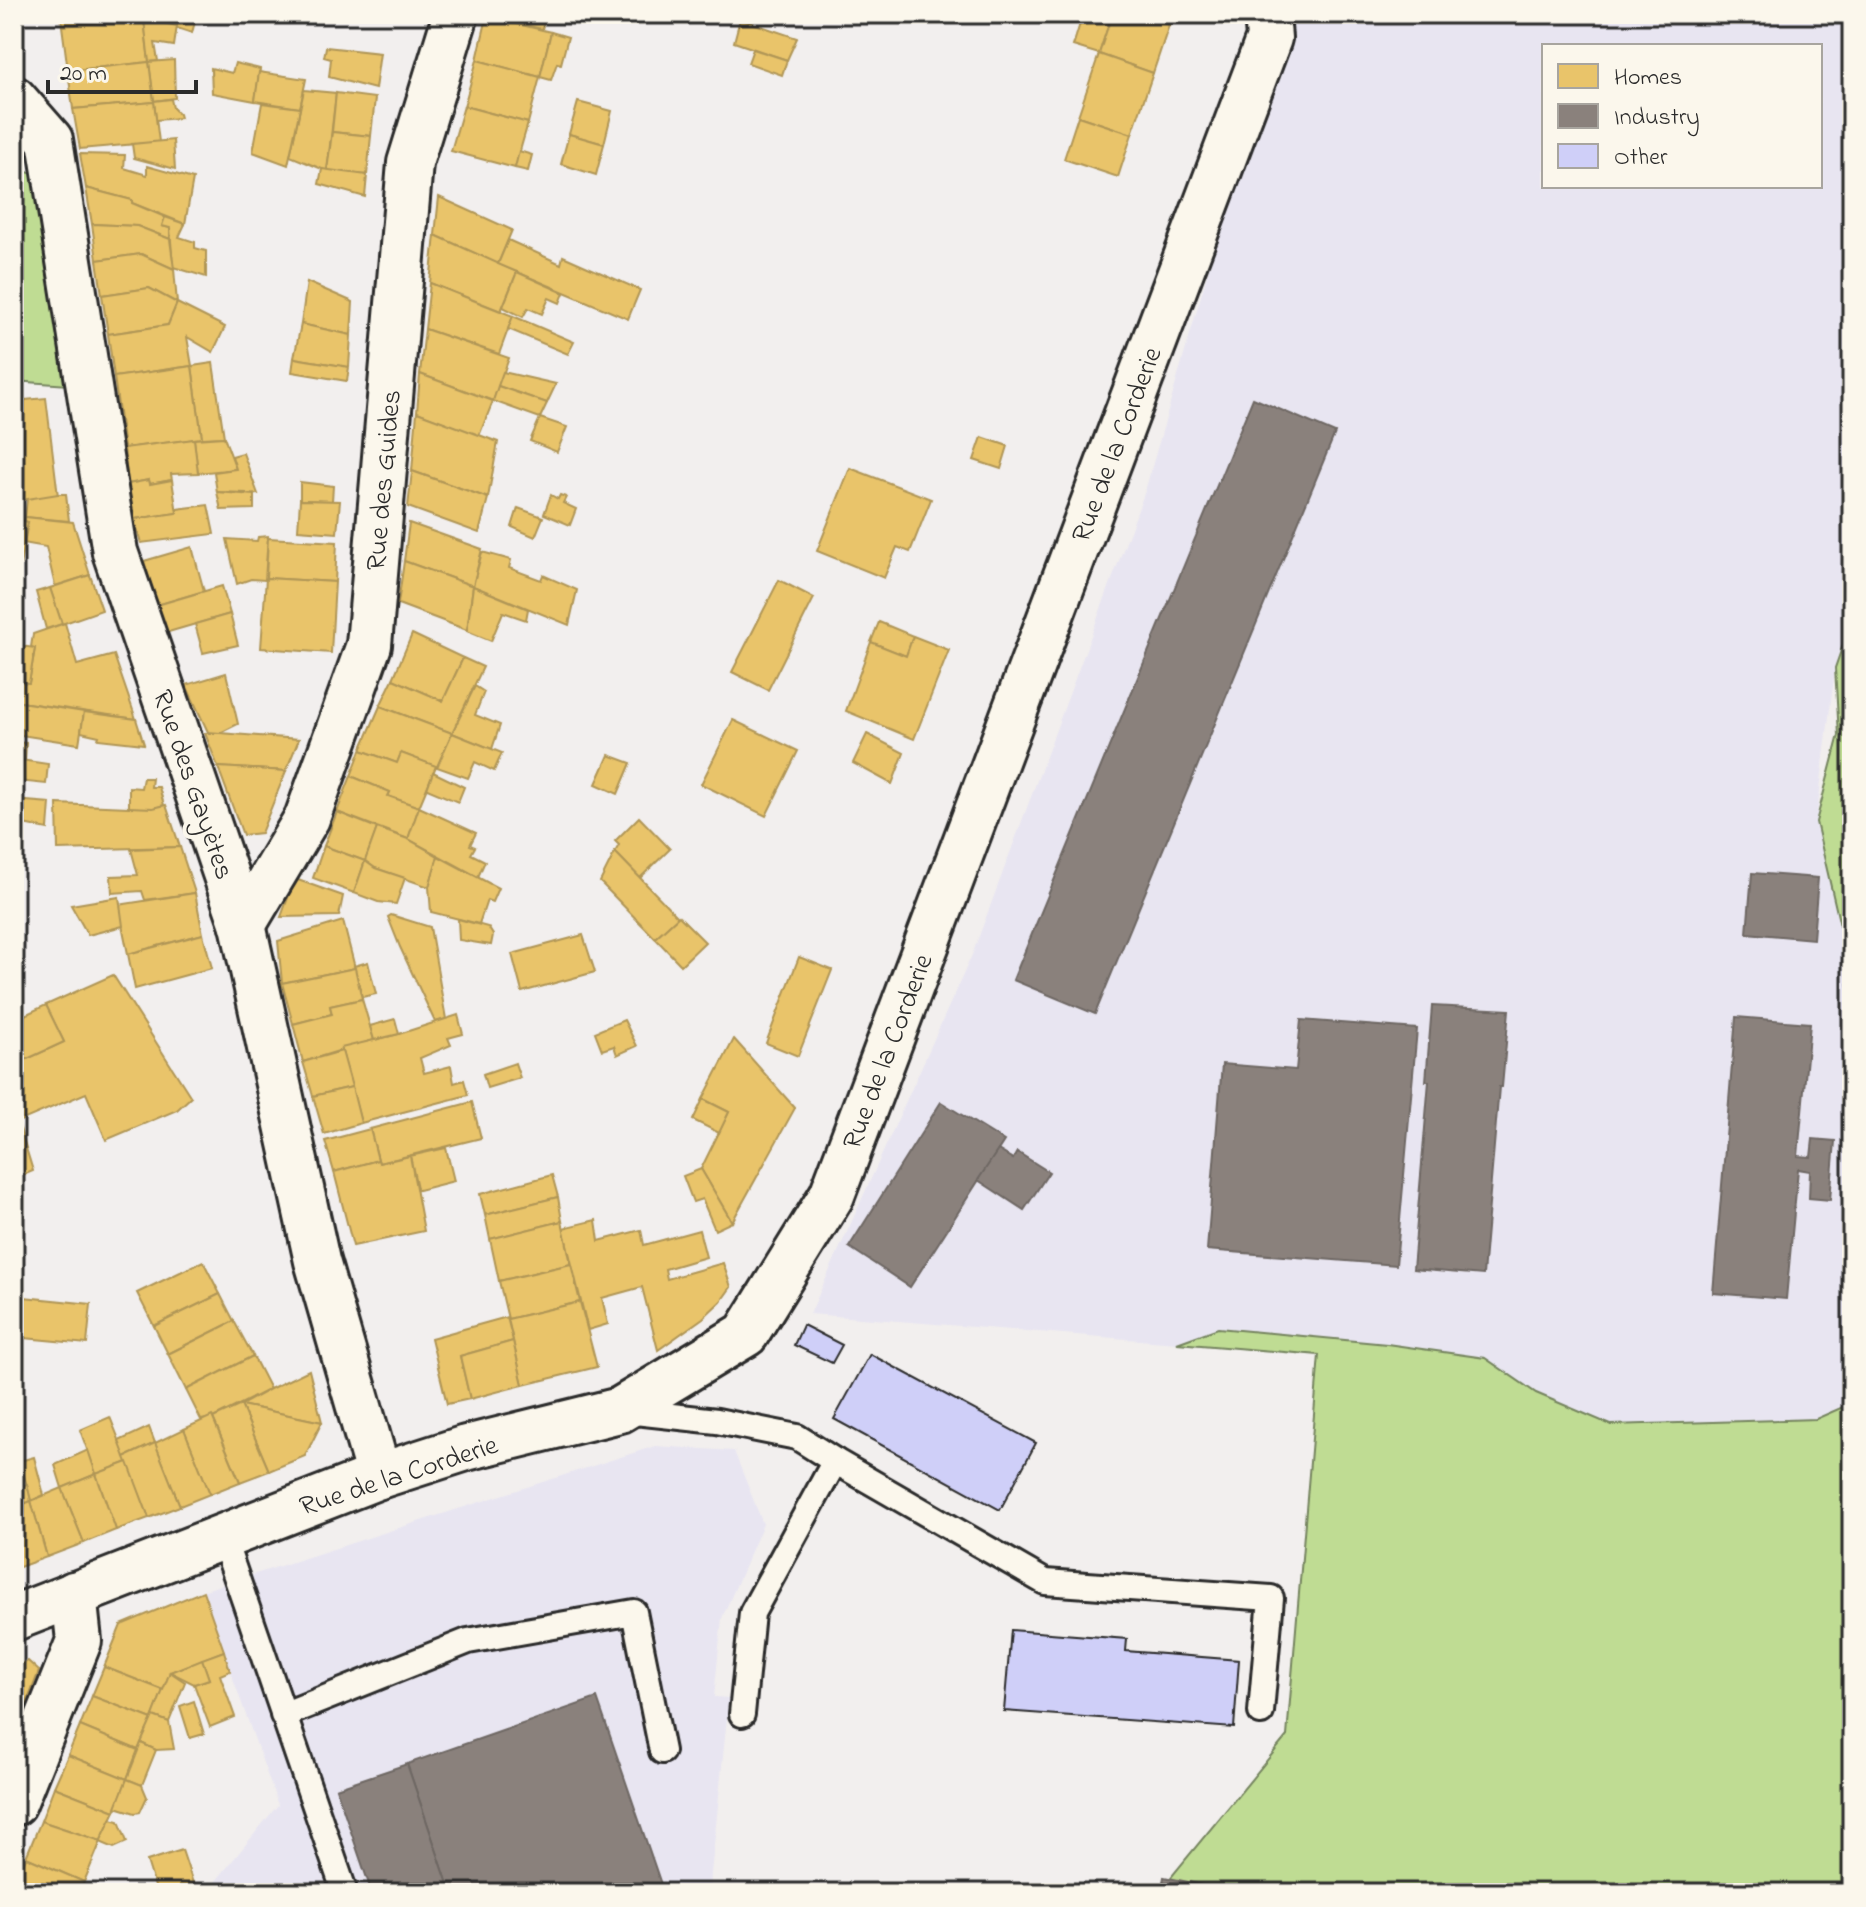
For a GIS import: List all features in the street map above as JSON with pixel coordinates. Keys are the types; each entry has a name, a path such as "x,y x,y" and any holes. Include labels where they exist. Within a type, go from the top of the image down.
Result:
{"street":[{"name":"Rue des Guides","path":"243,925 307,818 369,645 410,163 456,14"},
{"name":"Rue de la Corderie","path":"14,1618 379,1476 466,1448 620,1410 746,1334 832,1195 1269,38 1267,14"},
{"name":"Rue des Gayètes","path":"14,99 50,140 115,552 243,925 317,1261 379,1476"},
{"path":"14,1803 79,1641 74,1594"}],"lane":[{"path":"620,1410 717,1421 797,1437 1045,1582 1271,1598 1261,1712"},
{"path":"742,1714 752,1613 835,1461"},
{"path":"222,1535 345,1893"},
{"path":"283,1715 468,1641 634,1612 662,1751"}],"shaded area":[{"path":"1282,14 1852,14 1852,619 1835,668 1816,822 1844,943 1852,1014 1852,1403 1817,1419 1610,1425 1536,1393 1485,1358 1218,1328 1177,1343 810,1314 972,955 1145,491"},
{"path":"655,1446 734,1451 763,1524 722,1618 714,1697 729,1698 709,1893 206,1893 278,1805 202,1591"}],"green space":[{"path":"14,168 43,177 68,385 14,381"},
{"path":"1852,619 1852,1014 1844,943 1816,822 1839,735 1835,668"},
{"path":"1218,1328 1387,1344 1485,1358 1536,1393 1611,1425 1816,1419 1852,1403 1852,1893 1219,1893 1167,1882 1287,1736 1319,1355 1177,1343"}],"building: Homes":[{"path":"61,14 144,14 144,19 62,26"},
{"path":"144,14 177,14 177,26 144,19"},
{"path":"177,14 197,14 192,33 177,28"},
{"path":"488,14 546,14 542,29 487,17"},
{"path":"1083,14 1112,14 1099,54 1073,46"},
{"path":"1112,14 1137,14 1169,25 1153,73 1099,54"},
{"path":"1137,14 1173,14 1169,25"},
{"path":"487,17 551,32 540,77 477,60"},
{"path":"144,19 149,62 68,71 62,26"},
{"path":"144,19 177,26 174,46 155,43 158,61 149,62"},
{"path":"740,19 797,38 787,60 734,42"},
{"path":"551,32 568,37 561,64 557,63 551,80 540,77"},
{"path":"326,47 380,53 375,89 329,77 331,59 324,57"},
{"path":"753,49 787,60 782,75 748,63"},
{"path":"1099,54 1153,73 1132,134 1078,116"},
{"path":"174,60 175,98 154,101 149,62"},
{"path":"477,60 540,77 528,123 464,106"},
{"path":"149,62 154,102 73,109 68,71"},
{"path":"235,63 260,69 255,101 212,93 211,68 232,73"},
{"path":"259,72 306,79 300,108 255,101"},
{"path":"304,90 336,93 327,171 290,156"},
{"path":"336,93 375,98 371,136 332,132"},
{"path":"171,99 180,118 156,120 154,101"},
{"path":"154,102 159,142 80,149 73,109"},
{"path":"578,102 612,111 604,144 569,134"},
{"path":"262,103 300,108 288,165 253,152"},
{"path":"464,106 528,123 515,168 451,151"},
{"path":"1078,116 1132,134 1118,177 1064,159"},
{"path":"332,132 371,136 367,175 327,171"},
{"path":"569,134 604,144 596,175 561,164"},
{"path":"173,140 175,169 134,158 132,144"},
{"path":"519,151 532,155 528,171 515,168"},
{"path":"80,154 125,155 124,168 147,175 147,166 193,179 185,224 132,203 132,200 86,188"},
{"path":"322,169 367,175 365,197 319,184"},
{"path":"86,188 132,200 132,203 165,217 162,226 170,228 170,239 137,226 92,224"},
{"path":"439,197 512,230 498,264 435,235"},
{"path":"165,217 185,224 179,237 195,242 195,248 206,251 206,277 173,267 170,228 162,226"},
{"path":"92,224 137,226 170,239 174,269 141,254 97,260"},
{"path":"435,235 517,272 501,311 430,283"},
{"path":"508,240 561,264 563,256 640,290 628,319 498,264"},
{"path":"141,254 174,269 177,303 149,288 102,295 97,260"},
{"path":"517,272 564,293 560,303 549,298 542,314 528,308 523,317 503,307"},
{"path":"307,282 353,302 351,335 301,324"},
{"path":"430,283 513,316 499,354 425,329"},
{"path":"149,288 177,303 168,325 108,334 102,295"},
{"path":"177,303 225,327 213,352 187,337 192,366 114,377 108,334 168,325"},
{"path":"513,316 574,342 568,354 508,329"},
{"path":"301,324 351,335 349,367 294,358"},
{"path":"425,329 509,358 493,401 420,374"},
{"path":"294,358 349,367 347,381 292,372"},
{"path":"213,363 224,437 202,438 192,366"},
{"path":"192,366 202,438 124,448 114,377"},
{"path":"503,372 556,384 547,403 498,386"},
{"path":"420,374 493,401 479,436 417,412"},
{"path":"498,386 547,403 540,418 493,401"},
{"path":"46,398 58,496 14,501 14,401"},
{"path":"417,412 498,442 488,498 412,471"},
{"path":"540,418 567,427 557,452 530,441"},
{"path":"224,437 236,469 198,473 194,439"},
{"path":"982,437 1008,446 1001,469 974,460"},
{"path":"194,439 198,473 171,474 172,480 150,484 149,480 128,484 124,448"},
{"path":"243,453 258,494 217,492 214,472 236,469 232,456"},
{"path":"850,468 931,499 910,552 897,547 884,578 817,551"},
{"path":"412,471 488,498 479,533 408,507"},
{"path":"149,480 150,484 172,480 177,513 134,519 128,484"},
{"path":"300,482 333,486 332,501 300,500"},
{"path":"217,492 254,495 254,509 221,510"},
{"path":"66,494 69,521 25,517 27,499"},
{"path":"551,495 558,499 560,495 566,497 563,503 576,509 570,525 544,514"},
{"path":"300,500 340,501 337,533 298,530"},
{"path":"208,505 214,534 141,543 134,519"},
{"path":"518,508 543,517 535,537 512,527"},
{"path":"25,517 73,522 90,575 55,586 46,547 23,543 28,522 24,521"},
{"path":"14,519 28,522 19,571 14,570"},
{"path":"409,523 482,549 473,586 404,561"},
{"path":"268,536 265,580 251,579 237,584 227,539 257,541 258,537"},
{"path":"268,538 337,542 335,582 266,578"},
{"path":"192,547 204,591 157,605 144,561"},
{"path":"482,552 511,560 509,568 541,580 543,575 577,590 569,625 473,586"},
{"path":"404,561 473,586 467,630 398,604"},
{"path":"90,575 102,610 62,624 50,588"},
{"path":"266,578 335,582 331,653 261,648"},
{"path":"779,580 814,598 768,690 732,672"},
{"path":"222,586 230,614 165,633 157,605"},
{"path":"473,586 528,609 526,620 503,612 491,641 467,631"},
{"path":"50,588 62,624 46,629 36,592"},
{"path":"230,614 238,645 203,653 195,624"},
{"path":"879,622 913,636 906,656 871,642"},
{"path":"65,623 77,665 114,655 136,719 14,701 14,681 29,683 35,648 31,647 33,634"},
{"path":"412,634 463,658 443,701 393,679"},
{"path":"913,636 949,650 914,739 846,711 871,642 906,656"},
{"path":"14,645 35,648 29,683 14,681"},
{"path":"463,658 483,667 452,733 380,706 393,679 443,701"},
{"path":"226,673 238,724 220,733 208,732 186,685"},
{"path":"475,686 484,692 475,715 500,725 492,749 452,733"},
{"path":"14,701 84,712 79,744 14,734"},
{"path":"380,706 452,733 437,767 401,753 397,763 361,750"},
{"path":"84,712 136,719 144,744 98,739 99,736 81,732"},
{"path":"733,720 798,751 766,816 701,784"},
{"path":"205,733 299,739 286,771 218,767"},
{"path":"452,733 502,753 494,771 475,762 468,778 437,767"},
{"path":"867,734 904,753 892,784 853,763"},
{"path":"14,742 26,743 25,761 14,759"},
{"path":"361,750 397,763 401,753 436,766 419,807 388,796 390,792 351,776"},
{"path":"609,755 631,763 618,794 596,784"},
{"path":"14,759 48,764 46,784 18,781 14,799"},
{"path":"218,767 286,771 261,833 243,835"},
{"path":"433,772 464,787 458,802 427,789"},
{"path":"351,776 390,792 388,796 419,807 408,839 337,812"},
{"path":"143,778 152,778 151,787 159,787 164,805 129,808 129,787 141,788"},
{"path":"14,800 50,803 48,829 23,824 23,832 14,831"},
{"path":"57,804 153,808 166,805 180,847 58,850"},
{"path":"419,807 476,833 470,845 475,847 471,854 485,861 478,877 408,839"},
{"path":"337,812 377,828 365,861 324,846"},
{"path":"639,817 670,849 640,878 615,852 619,845 615,841"},
{"path":"377,828 408,839 438,856 429,887 375,868 365,861"},
{"path":"324,846 365,861 354,893 313,878"},
{"path":"180,847 195,893 145,900 142,891 112,893 111,876 138,875 131,849"},
{"path":"615,852 678,917 655,938 600,882"},
{"path":"438,856 498,888 492,902 487,900 479,924 431,912 429,887"},
{"path":"365,861 375,868 405,878 396,904 378,902 354,893"},
{"path":"295,879 343,896 339,916 281,917"},
{"path":"195,893 203,934 128,954 118,905"},
{"path":"119,897 123,926 88,935 71,905"},
{"path":"391,915 430,927 446,1019 435,1022 400,947 388,917"},
{"path":"679,916 705,942 681,965 655,938"},
{"path":"458,919 488,927 493,935 491,945 459,940"},
{"path":"343,921 355,968 282,983 278,941"},
{"path":"203,934 212,968 135,989 128,954"},
{"path":"583,935 595,972 522,992 512,954"},
{"path":"799,957 832,970 798,1056 766,1043"},
{"path":"368,962 376,994 362,997 354,966"},
{"path":"355,968 362,999 330,1006 332,1014 293,1024 282,983"},
{"path":"113,975 191,1097 177,1110 106,1140 86,1093 18,1122 14,1120 14,1065 64,1042 46,1005"},
{"path":"362,999 374,1040 303,1062 293,1024 332,1014 330,1006"},
{"path":"46,1005 64,1042 14,1065 14,1020"},
{"path":"458,1015 463,1034 448,1038 451,1045 420,1058 424,1073 451,1066 454,1083 464,1080 468,1095 361,1123 341,1048"},
{"path":"395,1019 399,1034 374,1040 370,1026"},
{"path":"624,1020 637,1046 617,1055 614,1046 602,1050 595,1032"},
{"path":"734,1039 795,1108 732,1222 701,1169 729,1112 703,1099"},
{"path":"342,1051 352,1087 313,1096 303,1062"},
{"path":"515,1063 520,1078 487,1088 483,1074"},
{"path":"352,1087 361,1123 324,1134 313,1096"},
{"path":"703,1099 729,1112 719,1133 693,1120"},
{"path":"472,1102 481,1138 379,1163 370,1129"},
{"path":"14,1120 18,1122 33,1171 14,1179"},
{"path":"370,1129 378,1160 334,1172 325,1141"},
{"path":"446,1148 454,1181 415,1191 417,1188 410,1156"},
{"path":"410,1156 424,1231 353,1246 334,1172 378,1160 379,1163"},
{"path":"701,1169 732,1222 715,1230 702,1199 693,1202 683,1176"},
{"path":"552,1175 558,1197 485,1215 480,1194"},
{"path":"558,1197 562,1221 490,1239 485,1215"},
{"path":"596,1220 599,1241 641,1230 644,1245 699,1230 706,1257 665,1269 667,1279 723,1263 731,1287 703,1318 658,1350 642,1287 602,1298 608,1324 588,1330 563,1228"},
{"path":"562,1221 571,1264 499,1281 490,1239"},
{"path":"203,1261 220,1294 154,1326 137,1293"},
{"path":"571,1264 580,1302 508,1319 499,1281"},
{"path":"220,1294 234,1321 168,1354 154,1326"},
{"path":"14,1296 91,1304 87,1344 14,1337"},
{"path":"580,1302 597,1367 523,1385 508,1319"},
{"path":"507,1317 513,1341 460,1356 470,1399 447,1404 431,1338"},
{"path":"234,1321 253,1356 186,1390 168,1354"},
{"path":"513,1341 523,1385 470,1399 460,1356"},
{"path":"253,1356 270,1389 213,1418 201,1420 186,1390"},
{"path":"309,1370 322,1422 241,1405 270,1389"},
{"path":"241,1405 322,1422 305,1456 269,1471"},
{"path":"241,1405 269,1471 240,1482 213,1418"},
{"path":"212,1416 240,1482 210,1494 184,1429"},
{"path":"110,1417 128,1462 96,1474 80,1430"},
{"path":"149,1427 155,1443 125,1457 119,1441"},
{"path":"184,1429 210,1494 180,1506 155,1443"},
{"path":"155,1443 180,1506 149,1518 125,1457"},
{"path":"88,1450 96,1474 62,1488 55,1465"},
{"path":"34,1457 44,1495 31,1501 20,1461"},
{"path":"128,1462 149,1518 116,1530 96,1474"},
{"path":"96,1474 116,1530 84,1543 62,1488"},
{"path":"27,1484 31,1501 14,1508 14,1488"},
{"path":"62,1488 84,1543 47,1557 31,1501"},
{"path":"31,1501 47,1557 14,1569 14,1508"},
{"path":"203,1591 224,1651 170,1672 163,1690 104,1667 121,1625"},
{"path":"224,1651 230,1671 220,1675 235,1717 210,1727 194,1684 209,1679 202,1659"},
{"path":"202,1659 209,1679 194,1684 170,1672"},
{"path":"28,1661 39,1671 14,1736 14,1667"},
{"path":"104,1667 163,1690 152,1719 92,1696"},
{"path":"170,1672 185,1682 169,1722 153,1716"},
{"path":"92,1696 152,1719 138,1750 80,1726"},
{"path":"194,1701 204,1734 190,1738 180,1706"},
{"path":"153,1716 169,1722 174,1749 156,1750 141,1743"},
{"path":"80,1726 138,1750 127,1779 68,1755"},
{"path":"141,1743 156,1750 142,1785 127,1779"},
{"path":"68,1755 127,1779 115,1811 54,1787"},
{"path":"127,1779 142,1785 147,1797 140,1812 116,1807"},
{"path":"54,1787 115,1811 101,1841 41,1821"},
{"path":"111,1819 119,1821 127,1842 114,1848 100,1842"},
{"path":"41,1821 101,1841 84,1882 26,1857"},
{"path":"182,1850 194,1886 173,1893 157,1893 147,1861"},
{"path":"26,1857 84,1882 79,1893 14,1893 14,1885"}],"building: Industry":[{"path":"1253,398 1335,433 1095,1014 1013,980"},
{"path":"1752,873 1818,878 1813,939 1747,933"},
{"path":"1432,1006 1509,1010 1502,1087 1499,1087 1483,1275 1413,1269 1429,1081 1426,1081"},
{"path":"1736,1017 1810,1023 1798,1156 1811,1157 1813,1139 1835,1141 1830,1200 1809,1198 1810,1171 1798,1169 1786,1299 1713,1293"},
{"path":"1301,1020 1417,1029 1396,1265 1207,1250 1222,1064 1296,1070"},
{"path":"941,1102 1004,1141 910,1287 849,1247"},
{"path":"998,1150 1013,1159 1017,1152 1049,1172 1024,1210 978,1180"},
{"path":"597,1698 664,1893 451,1893 407,1764"},
{"path":"407,1764 451,1893 372,1893 336,1788"},
{"path":"1164,1877 1241,1893 1161,1893"}],"building: Other":[{"path":"803,1325 842,1345 832,1363 794,1345"},
{"path":"870,1354 1036,1443 1000,1510 834,1419"},
{"path":"1011,1630 1127,1639 1126,1651 1239,1660 1234,1728 1004,1711"}]}
